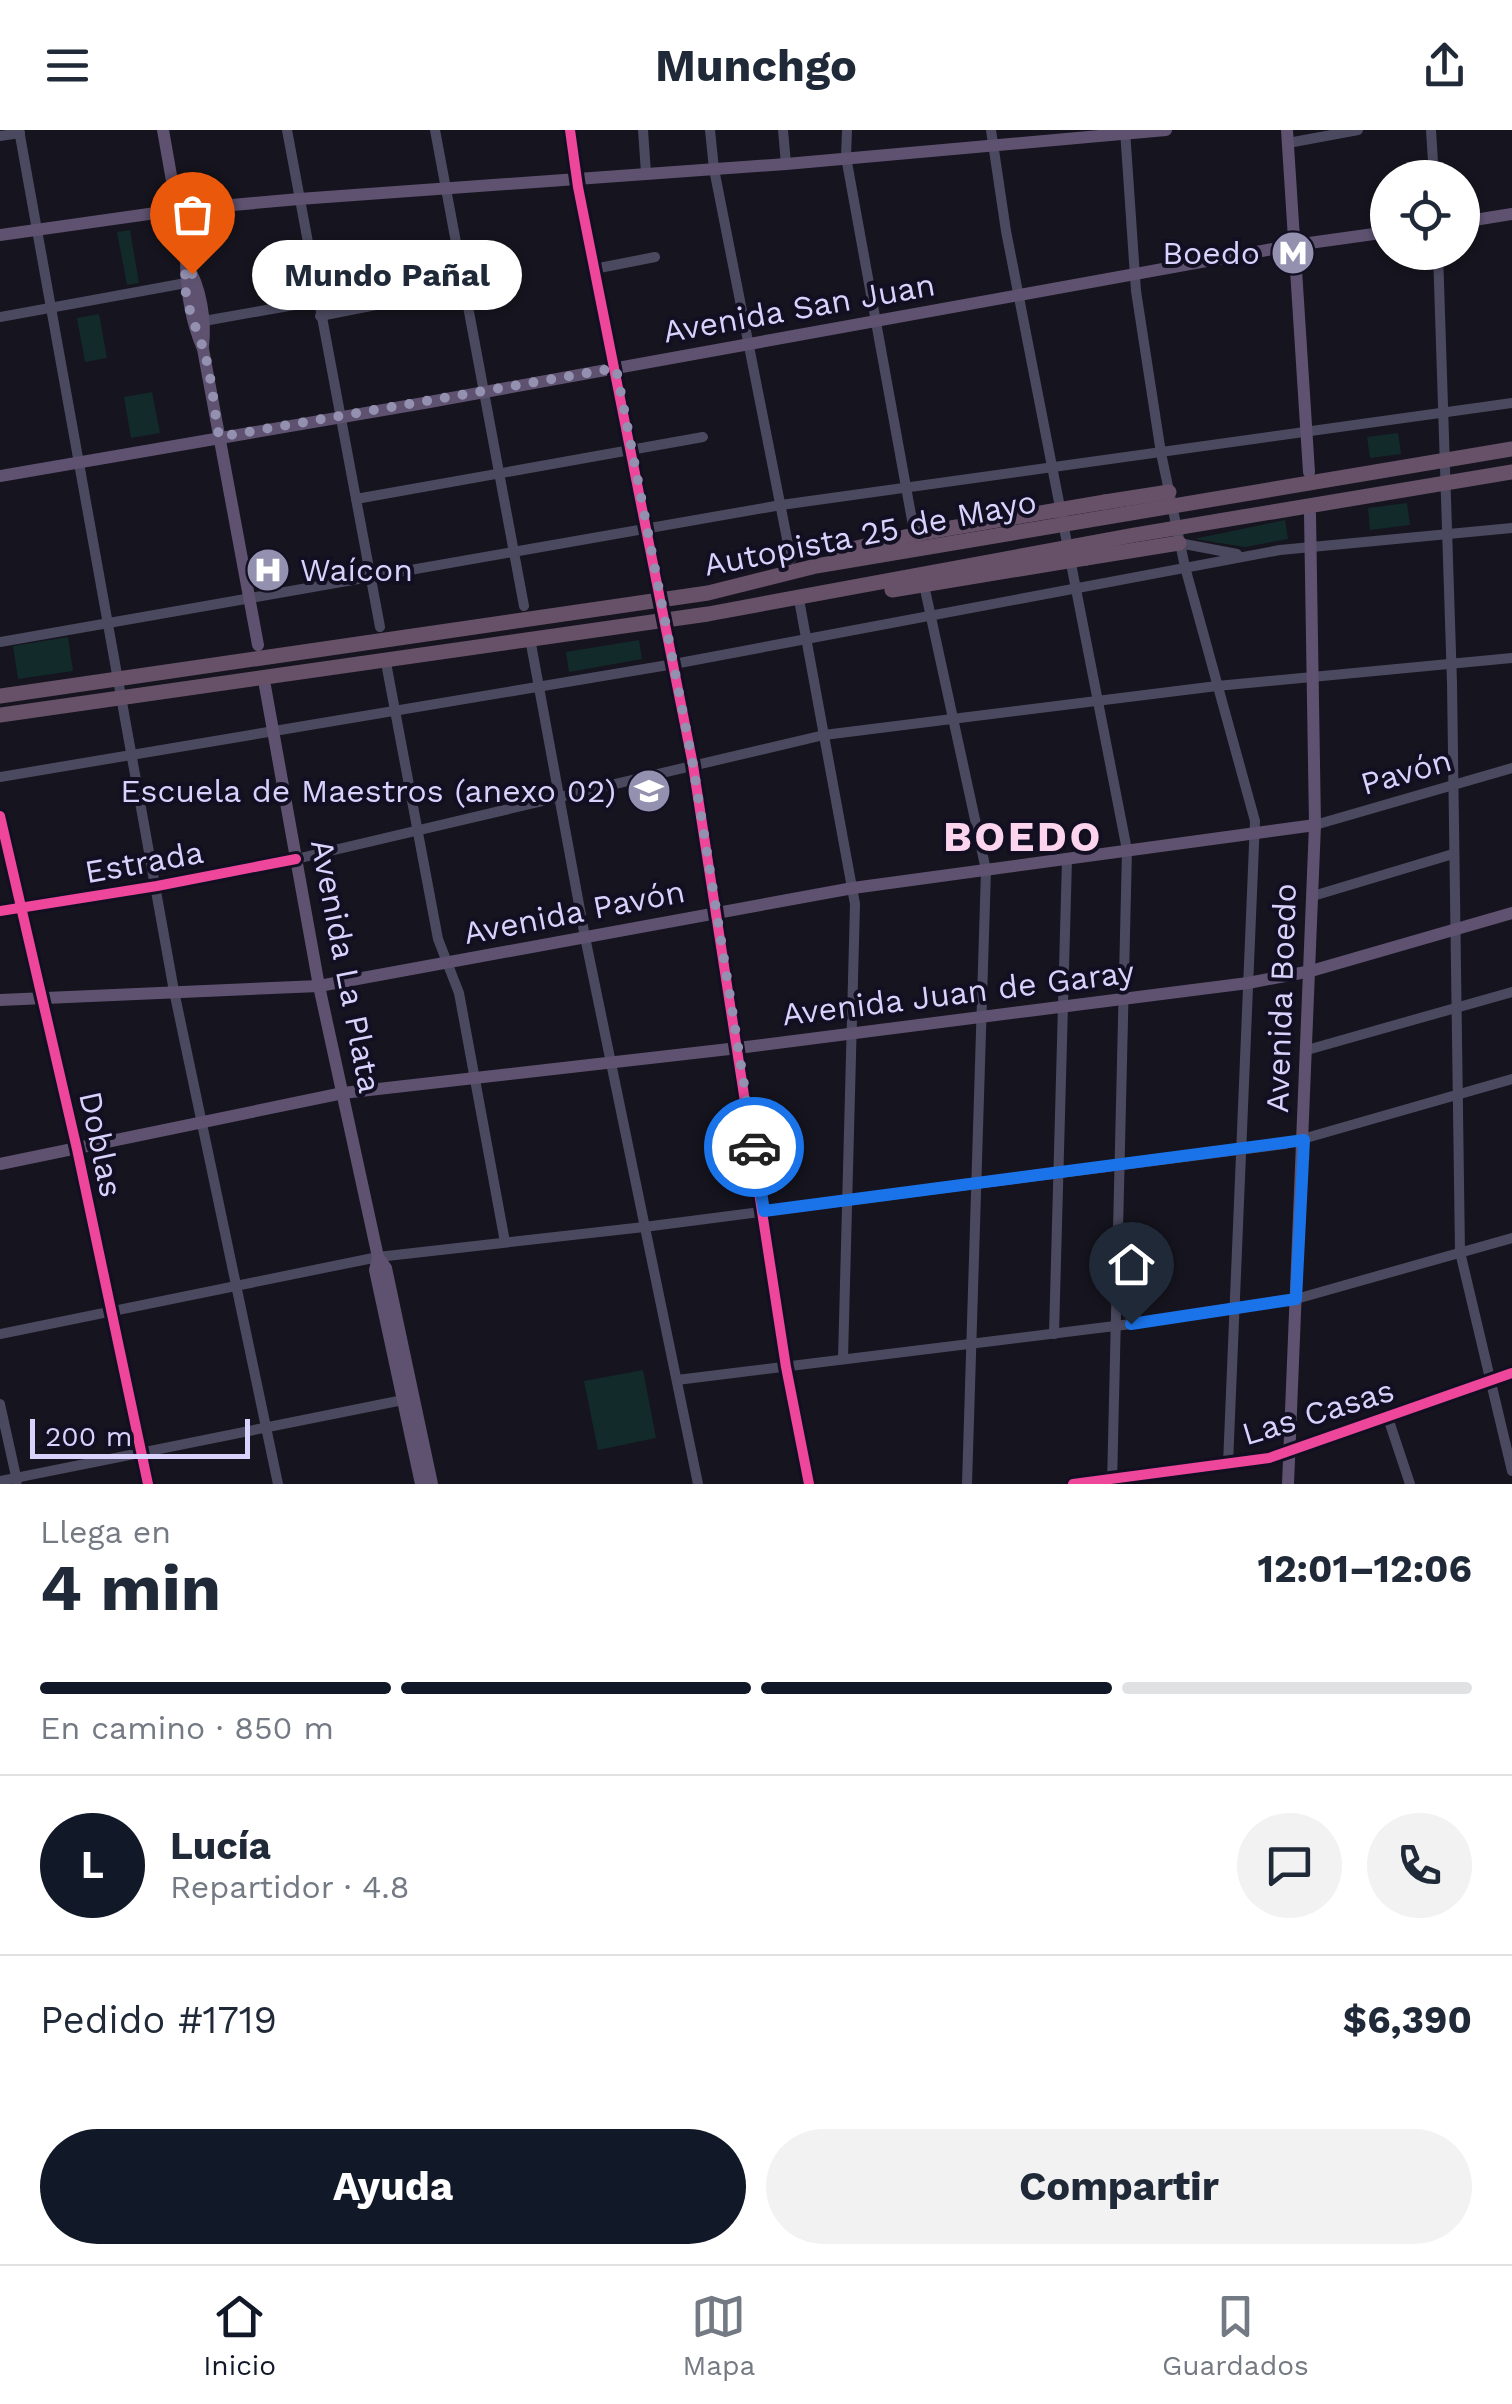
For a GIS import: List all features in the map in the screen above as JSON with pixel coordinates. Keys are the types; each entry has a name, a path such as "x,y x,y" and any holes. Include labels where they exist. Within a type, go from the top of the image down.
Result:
{"highway":[{"name":"Autopista 25 de Mayo","path":"0,696 708,593 816,566 1512,449"},
{"name":"Autopista 25 de Mayo","path":"0,715 749,607 1134,535 1512,472"},
{"path":"816,566 839,552 927,532 1169,492"},
{"path":"749,607 880,592 1179,543"}],"main road":[{"path":"163,130 187,266 186,284 203,349"},
{"path":"0,235 178,210 300,199 578,183 646,173 786,164 992,137 1166,130"},
{"path":"1288,137 1309,472"},
{"path":"1480,219 1512,214"},
{"name":"Avenida San Juan","path":"0,476 1370,235"},
{"path":"187,266 203,317 203,349 258,645"},
{"path":"186,284 191,285 196,307 203,317"},
{"name":"Avenida Boedo","path":"1288,1484 1313,896 1310,514"},
{"name":"Avenida La Plata","path":"265,686 320,986 378,1257 386,1268 420,1484"},
{"name":"Avenida Pavón","path":"0,1000 320,986 853,888 1314,825"},
{"name":"Avenida Juan de Garay","path":"0,1164 343,1093 1248,983 1311,971 1512,913"},
{"name":"Avenida La Plata","path":"408,1399 432,1484"}],"street":[{"path":"287,130 380,627"},
{"path":"434,130 524,606"},
{"path":"570,130 693,765 786,1367 809,1484"},
{"path":"643,130 646,173"},
{"path":"710,130 714,169 791,558"},
{"path":"783,130 786,164"},
{"path":"847,130 846,157 914,531"},
{"path":"1288,137 1358,130"},
{"path":"1431,130 1433,160"},
{"path":"0,136 20,132 174,992 278,1484"},
{"path":"1126,132 1135,274 1161,453 1179,543 1253,806 1256,834 1228,1464"},
{"path":"992,137 1127,850 1112,1482"},
{"path":"594,269 655,257"},
{"path":"1439,270 1446,412 1460,1252 1512,1471"},
{"path":"0,317 186,284"},
{"path":"320,316 462,288"},
{"path":"203,317 317,300"},
{"path":"0,642 781,505 1512,403"},
{"path":"356,500 703,437"},
{"path":"0,777 807,641 1247,556 1311,546 1512,528"},
{"path":"1179,543 1247,556"},
{"path":"924,585 986,870 967,1484"},
{"path":"800,605 853,888 843,1359"},
{"path":"531,644 585,937 698,1484"},
{"name":"Estrada","path":"0,911 296,859 824,735 1217,686 1512,658"},
{"path":"387,668 438,939 459,993 506,1242"},
{"name":"Pavón","path":"1314,825 1512,768"},
{"name":"Doblas","path":"0,816 78,1148 148,1484"},
{"path":"1313,896 1454,854"},
{"path":"1054,1334 1067,858"},
{"path":"1307,1050 1512,992"},
{"path":"0,1334 378,1257 644,1227 1304,1140 1512,1080"},
{"path":"676,1380 1117,1326 1296,1299 1512,1238"},
{"name":"Las Casas","path":"1073,1484 1112,1482 1289,1452 1512,1373"},
{"path":"0,1481 17,1481 408,1399"},
{"path":"0,1404 17,1481"},
{"path":"1388,1418 1410,1484"}],"green space":[{"path":"130,230 139,283 127,285 117,232"},
{"path":"99,314 107,358 85,362 77,318"},
{"path":"152,392 160,433 131,438 124,397"},
{"path":"1398,433 1401,454 1370,458 1367,437"},
{"path":"1407,503 1410,525 1370,530 1368,508"},
{"path":"1285,520 1288,539 1245,547 1194,539"},
{"path":"68,637 73,671 18,679 13,646"},
{"path":"639,640 642,659 569,672 566,652"},
{"path":"643,1370 656,1438 598,1450 584,1381"}],"cycle path":[{"path":"570,130 693,765 786,1367 809,1484"},
{"path":"0,816 77,1149 148,1484"},
{"path":"0,911 296,859"},
{"path":"1073,1484 1269,1458 1512,1373"}],"way so far":[{"path":"192,274 187,266 184,276 203,349 219,437 616,368 693,765 754,1147"}],"place":[{"name":"Boedo","path":"1293,253"},
{"name":"Mundo Pañal","path":"192,274"},
{"name":"Waícon","path":"268,570"},
{"name":"Escuela de Maestros (anexo 02)","path":"649,791"}],"district":[{"name":"BOEDO","path":"1023,836"}],"route":[{"path":"754,1147 764,1211 1304,1140 1296,1299 1131,1324"}]}
